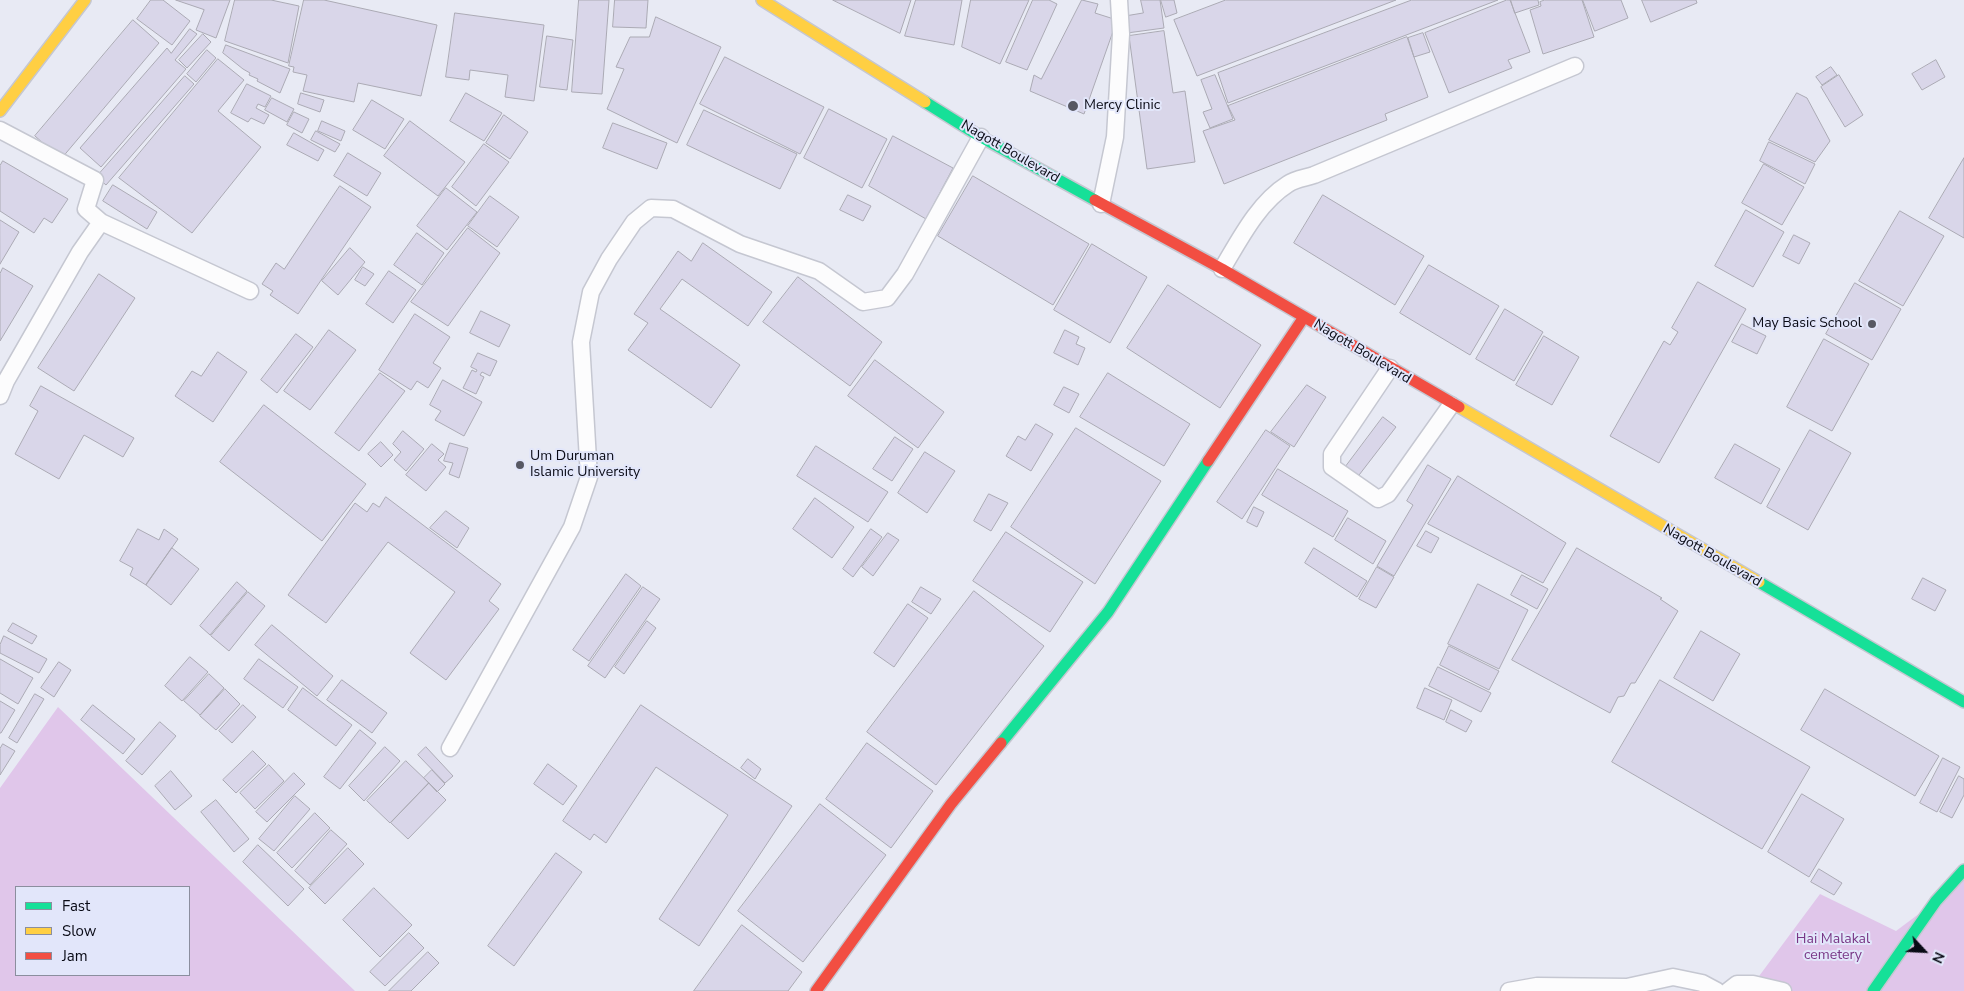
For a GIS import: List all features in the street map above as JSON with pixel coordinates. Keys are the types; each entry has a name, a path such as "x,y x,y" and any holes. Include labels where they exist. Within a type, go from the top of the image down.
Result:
{"street":[{"path":"0,111 85,0"},
{"name":"Nagott Boulevard","path":"762,0 981,137 1222,269 1451,405 1964,702"},
{"path":"816,991 951,804 1108,612 1304,317"},
{"path":"1873,991 1936,901 1964,870"}],"lane":[{"path":"1102,204 1115,137 1121,34 1119,0"},
{"path":"1222,269 1249,224 1268,200 1289,183 1314,175 1575,66"},
{"path":"0,130 95,180 86,209 101,222 250,291"},
{"path":"450,748 572,527 589,476 581,342 591,292 609,259 634,222 651,208 672,209 740,244 819,271 864,302 888,298 905,274 981,137"},
{"path":"0,396 6,381 80,252 101,222"},
{"path":"1390,368 1332,454 1332,467 1378,499 1388,494 1451,405"},
{"path":"1509,991 1537,986 1627,988 1673,977 1702,983 1717,991"},
{"path":"1728,991 1737,984 1753,984 1783,991"}],"green space":[{"path":"58,707 355,991 0,991 0,788"},
{"name":"Hai Malakal cemetery","path":"1964,880 1964,991 1748,991 1820,894 1896,931"}],"building":[{"path":"151,0 163,0 190,21 172,45 137,19"},
{"path":"176,0 230,0 216,38 196,30 204,10"},
{"path":"235,0 271,0 299,6 288,63 225,41"},
{"path":"304,0 324,0 437,25 421,96 358,83 354,102 303,91 307,75 293,72 294,67 289,66"},
{"path":"579,0 609,0 602,94 572,92"},
{"path":"615,0 648,0 646,28 613,27"},
{"path":"833,0 911,0 900,33"},
{"path":"916,0 962,0 954,45 905,36"},
{"path":"971,0 1029,0 1000,64 962,47"},
{"path":"1033,0 1049,0 1057,4 1027,70 1006,62"},
{"path":"1082,0 1098,4 1095,13 1117,20 1084,114 1030,91 1034,75 1041,79"},
{"path":"1141,0 1160,0 1164,28 1127,33 1125,16 1143,13"},
{"path":"1161,0 1174,0 1177,13 1166,17"},
{"path":"1226,0 1396,0 1197,76 1174,20"},
{"path":"1412,0 1498,0 1228,103 1218,73"},
{"path":"1510,0 1530,52 1508,60 1512,68 1449,93 1425,33"},
{"path":"1511,0 1538,0 1539,5 1515,13"},
{"path":"1545,0 1582,0 1594,37 1543,54 1530,10 1541,6 1540,2"},
{"path":"1583,0 1621,0 1628,18 1595,31"},
{"path":"1642,0 1696,0 1697,3 1651,22"},
{"path":"455,13 544,25 534,101 505,97 508,75 470,70 469,80 446,77"},
{"path":"656,17 721,47 677,143 607,109 624,69 616,67 630,37 649,37"},
{"path":"133,20 159,43 61,159 35,136"},
{"path":"190,29 197,34 175,60 186,69 101,167 80,148 167,48 171,53"},
{"path":"1164,31 1173,93 1185,91 1195,162 1147,169 1129,36"},
{"path":"1423,33 1430,52 1414,57 1408,38"},
{"path":"203,34 211,42 187,68 179,60"},
{"path":"547,36 573,40 567,90 540,87"},
{"path":"1407,37 1428,97 1385,114 1387,120 1224,184 1203,131 1235,120 1228,106"},
{"path":"226,45 290,69 280,93 257,81 258,79 249,75 250,73 223,53"},
{"path":"207,50 216,58 196,82 187,74"},
{"path":"725,57 824,107 800,154 700,104"},
{"path":"218,59 244,80 218,111 261,147 192,233 119,178"},
{"path":"1936,60 1945,77 1922,90 1912,74"},
{"path":"1831,67 1837,75 1822,85 1816,77"},
{"path":"1215,75 1233,119 1210,128 1203,112 1212,109 1201,80"},
{"path":"1839,75 1863,115 1845,127 1821,87"},
{"path":"185,76 194,84 106,185 99,179 99,174"},
{"path":"247,84 271,96 265,107 258,104 256,108 269,115 264,124 251,118 248,122 231,113"},
{"path":"301,93 324,100 320,112 298,104"},
{"path":"466,93 502,113 484,141 450,121"},
{"path":"1797,93 1807,98 1830,141 1815,162 1769,140"},
{"path":"272,98 294,109 287,122 265,110"},
{"path":"372,100 404,119 385,149 353,130"},
{"path":"829,109 887,139 862,188 804,158"},
{"path":"704,110 797,154 780,189 687,145"},
{"path":"294,112 309,119 302,133 287,125"},
{"path":"504,115 528,132 510,159 486,143"},
{"path":"322,121 345,131 341,141 318,131"},
{"path":"410,121 465,162 438,196 384,156"},
{"path":"613,123 667,143 657,169 603,148"},
{"path":"316,131 340,144 335,152 311,140"},
{"path":"294,133 324,150 318,161 287,145"},
{"path":"893,136 953,168 926,219 869,186"},
{"path":"1769,142 1815,164 1805,184 1760,161"},
{"path":"484,144 509,162 476,206 452,187"},
{"path":"348,153 381,173 367,196 334,176"},
{"path":"1964,158 1964,238 1929,218"},
{"path":"3,161 68,199 52,223 44,218 34,233 0,211 0,166"},
{"path":"1764,164 1804,187 1782,225 1742,203"},
{"path":"973,176 1089,244 1053,305 938,236"},
{"path":"113,185 157,212 147,229 103,201"},
{"path":"340,186 371,207 298,314 270,295 273,291 262,284 276,263 284,269"},
{"path":"446,188 477,212 447,250 417,226"},
{"path":"848,195 871,206 863,221 840,210"},
{"path":"1323,195 1424,256 1395,305 1294,243"},
{"path":"490,196 519,217 497,247 468,226"},
{"path":"1746,210 1784,232 1753,287 1715,266"},
{"path":"1900,211 1944,236 1903,306 1859,281"},
{"path":"0,220 19,232 0,264"},
{"path":"468,228 500,253 448,326 411,302"},
{"path":"417,233 444,253 422,285 394,265"},
{"path":"1794,235 1810,243 1799,264 1783,256"},
{"path":"703,243 772,292 748,326 682,279 660,309 740,365 711,408 628,350 648,323 634,314 678,251 691,261"},
{"path":"1092,244 1147,277 1110,343 1054,310"},
{"path":"350,248 365,262 338,295 322,281"},
{"path":"1429,265 1499,306 1470,355 1400,313"},
{"path":"363,267 374,274 365,286 355,280"},
{"path":"3,268 33,286 0,341 0,274"},
{"path":"389,271 416,290 393,323 366,304"},
{"path":"99,274 135,298 74,391 38,368"},
{"path":"798,277 882,342 850,386 763,322"},
{"path":"1698,282 1746,309 1659,463 1610,436 1664,341 1670,345 1678,332 1672,328"},
{"path":"1855,283 1901,309 1872,360 1826,334"},
{"path":"1168,285 1261,345 1220,408 1127,348"},
{"path":"1505,309 1543,332 1514,381 1476,359"},
{"path":"481,311 510,325 499,347 470,333"},
{"path":"415,314 450,337 433,363 441,368 428,388 417,381 411,390 379,370"},
{"path":"1742,324 1766,336 1757,354 1732,342"},
{"path":"329,330 356,350 310,410 284,391"},
{"path":"1065,330 1079,337 1076,344 1085,348 1078,365 1054,353"},
{"path":"296,334 313,347 277,393 261,380"},
{"path":"1544,336 1579,357 1552,405 1516,385"},
{"path":"1824,339 1869,364 1832,431 1787,407"},
{"path":"218,352 247,372 213,422 175,396 192,371 201,376"},
{"path":"478,353 497,361 490,376 482,372 480,375 484,377 476,394 463,388 472,370 476,372 477,370 471,367"},
{"path":"875,360 944,412 918,448 848,396"},
{"path":"380,373 405,391 359,451 335,433"},
{"path":"1108,373 1190,424 1164,466 1080,417"},
{"path":"443,380 482,402 464,436 435,420 441,411 430,405"},
{"path":"1307,385 1326,397 1294,447 1271,432"},
{"path":"41,386 134,438 123,457 84,435 59,479 15,454 38,411 30,406"},
{"path":"1064,387 1079,394 1069,413 1054,405"},
{"path":"264,405 366,484 322,541 220,462"},
{"path":"1383,417 1396,427 1356,479 1344,469"},
{"path":"1036,424 1053,434 1031,471 1006,456 1018,436 1025,440"},
{"path":"1076,428 1161,481 1095,584 1011,527"},
{"path":"1266,430 1290,446 1242,519 1217,502"},
{"path":"1810,430 1851,453 1808,530 1767,507"},
{"path":"403,431 424,449 406,471 394,460 401,452 393,444"},
{"path":"895,437 913,449 892,481 873,469"},
{"path":"381,442 393,455 381,467 368,454"},
{"path":"450,443 468,448 459,478 449,474 453,463 444,461"},
{"path":"432,444 444,454 438,460 446,467 426,491 406,475"},
{"path":"1735,444 1780,469 1761,504 1715,478"},
{"path":"816,446 888,492 868,522 797,476"},
{"path":"925,452 955,471 927,513 898,493"},
{"path":"1428,465 1451,479 1394,576 1377,566 1413,505 1407,501"},
{"path":"1278,469 1348,511 1333,537 1262,495"},
{"path":"1458,476 1566,543 1543,583 1428,524"},
{"path":"989,494 1008,503 991,531 974,521"},
{"path":"386,497 501,584 489,601 499,609 446,680 410,653 455,592 388,542 326,623 288,595 355,503 367,512 373,503 379,507"},
{"path":"815,498 854,527 832,558 793,529"},
{"path":"1254,507 1264,512 1257,527 1247,522"},
{"path":"446,511 469,528 457,548 430,528"},
{"path":"1348,518 1386,541 1373,564 1335,540"},
{"path":"138,529 159,540 164,529 178,539 146,585 130,575 133,568 120,561"},
{"path":"871,529 882,537 853,577 843,569"},
{"path":"1426,531 1439,538 1431,553 1417,546"},
{"path":"1006,532 1083,582 1050,632 973,581"},
{"path":"888,533 899,540 873,576 862,567"},
{"path":"172,548 199,569 171,605 146,585"},
{"path":"1314,548 1367,581 1357,597 1305,563"},
{"path":"1577,548 1662,598 1660,599 1678,611 1635,683 1631,683 1624,696 1618,697 1610,713 1512,660"},
{"path":"1377,567 1394,577 1376,608 1359,599"},
{"path":"626,574 641,586 589,661 573,650"},
{"path":"1522,575 1548,589 1537,609 1511,595"},
{"path":"1923,578 1946,590 1935,611 1912,599"},
{"path":"237,582 247,591 210,635 200,626"},
{"path":"1478,584 1528,610 1499,669 1448,644"},
{"path":"643,587 660,599 605,678 588,666"},
{"path":"921,587 941,599 931,614 912,602"},
{"path":"974,591 1044,646 936,785 867,732"},
{"path":"248,592 265,606 229,651 211,636"},
{"path":"908,604 928,618 894,667 874,653"},
{"path":"647,621 656,628 624,674 615,667"},
{"path":"13,623 37,636 32,644 8,631"},
{"path":"272,625 333,676 317,696 255,645"},
{"path":"1701,631 1740,654 1713,701 1674,678"},
{"path":"4,636 47,659 39,673 0,653 0,645"},
{"path":"1449,646 1499,671 1489,690 1440,665"},
{"path":"190,657 208,672 182,701 165,686"},
{"path":"0,659 33,678 18,704 0,693"},
{"path":"259,659 298,687 283,708 244,679"},
{"path":"59,662 71,670 54,697 41,688"},
{"path":"1438,667 1491,693 1481,712 1429,686"},
{"path":"209,674 224,688 200,715 184,701"},
{"path":"342,680 387,713 372,733 327,700"},
{"path":"1660,680 1810,767 1762,849 1612,762"},
{"path":"303,688 352,725 336,746 288,710"},
{"path":"1425,688 1452,700 1444,720 1417,708"},
{"path":"225,689 240,704 216,730 200,716"},
{"path":"1825,689 1939,756 1915,796 1801,730"},
{"path":"35,694 44,699 17,743 9,738"},
{"path":"0,701 15,710 1,733 0,733"},
{"path":"93,705 135,739 123,754 81,720"},
{"path":"243,705 256,717 232,743 219,731"},
{"path":"641,705 792,806 699,946 659,919 728,815 656,767 606,843 594,834 590,840 563,821"},
{"path":"1451,710 1472,721 1466,732 1446,722"},
{"path":"160,722 176,736 142,775 126,761"},
{"path":"360,730 376,743 340,789 324,777"},
{"path":"867,743 933,791 891,848 826,799"},
{"path":"3,744 15,751 0,775 0,749"},
{"path":"385,747 400,761 364,801 349,786"},
{"path":"426,747 453,776 445,783 418,755"},
{"path":"253,751 266,764 236,793 223,780"},
{"path":"1943,758 1960,767 1937,812 1920,803"},
{"path":"748,759 761,769 755,779 741,768"},
{"path":"406,761 429,783 390,823 367,801"},
{"path":"548,764 577,786 563,805 534,784"},
{"path":"269,765 284,781 255,809 240,793"},
{"path":"432,770 445,784 437,792 424,778"},
{"path":"171,771 192,796 175,810 155,786"},
{"path":"294,773 305,784 267,822 256,812"},
{"path":"1959,776 1964,779 1964,795 1952,818 1940,812"},
{"path":"429,783 446,800 408,839 391,823"},
{"path":"1802,794 1844,819 1809,877 1768,852"},
{"path":"295,796 310,809 274,851 259,839"},
{"path":"216,800 249,839 234,852 201,812"},
{"path":"820,804 886,855 803,962 738,911"},
{"path":"315,813 330,828 292,868 277,853"},
{"path":"331,830 347,844 310,885 295,871"},
{"path":"258,845 304,889 288,906 243,862"},
{"path":"348,848 364,864 325,904 309,888"},
{"path":"556,853 582,872 514,966 488,946"},
{"path":"1819,869 1842,883 1834,895 1811,882"},
{"path":"374,888 412,925 380,957 343,920"},
{"path":"742,925 802,972 788,991 694,991"},
{"path":"409,933 424,948 385,986 370,972"},
{"path":"428,952 439,963 411,991 389,991"}],"traffic: fast":[{"path":"925,102 981,137 1095,200"},
{"path":"1001,743 1108,612 1208,461"},
{"path":"1759,582 1964,702"},
{"path":"1873,991 1936,901 1964,870"}],"traffic: slow":[{"path":"0,111 85,0"},
{"path":"762,0 925,102"},
{"path":"1459,407 1759,582"}],"traffic: jam":[{"path":"1095,200 1222,269 1459,407"},
{"path":"1208,461 1304,317"},
{"path":"816,991 951,804 1001,743"}],"place":[{"name":"Mercy Clinic","path":"1073,106"},
{"name":"May Basic School","path":"1872,324"},
{"name":"Um Duruman Islamic University","path":"520,465"}]}
